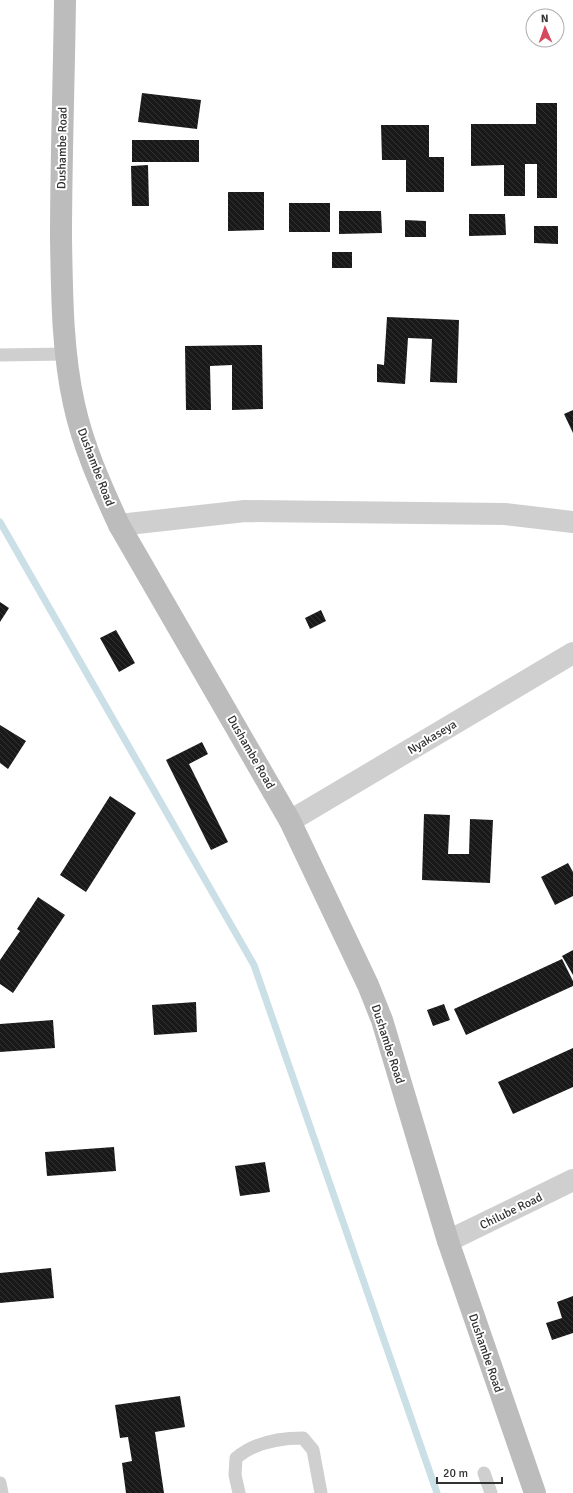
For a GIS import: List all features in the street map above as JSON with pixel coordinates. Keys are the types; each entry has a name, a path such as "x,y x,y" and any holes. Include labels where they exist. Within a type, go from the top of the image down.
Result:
{"street":[{"name":"Dushambe Road","path":"65,0 61,191 62,274 66,354 74,404 86,446 119,525 290,821 368,985 382,1020 448,1242 535,1493"},
{"path":"119,525 245,511 505,514 573,522"},
{"name":"Nyakaseya","path":"290,821 573,654"},
{"name":"Chilube Road","path":"448,1242 573,1180"}],"lane":[{"path":"0,355 66,354"},
{"path":"239,1493 235,1476 236,1458 246,1449 281,1438 304,1438 313,1450 321,1493"},
{"path":"484,1473 491,1493"},
{"path":"0,1483 2,1493"}],"building":[{"path":"142,93 201,100 197,129 138,122"},
{"path":"536,103 557,103 557,198 537,198 537,164 525,164 525,196 504,196 504,165 471,166 471,124 536,124"},
{"path":"381,125 429,125 429,157 444,157 444,192 406,192 406,160 382,160"},
{"path":"132,140 199,140 199,162 132,162"},
{"path":"148,165 149,206 132,206 131,166"},
{"path":"228,192 264,192 264,230 228,231"},
{"path":"289,203 330,203 330,232 289,232"},
{"path":"339,211 381,211 382,233 339,234"},
{"path":"469,214 505,214 506,235 469,236"},
{"path":"405,220 426,221 426,237 405,237"},
{"path":"534,226 558,226 558,244 534,243"},
{"path":"332,252 352,252 352,268 332,268"},
{"path":"387,317 459,320 457,383 430,382 432,339 408,338 405,384 377,382 377,364 384,365"},
{"path":"262,345 263,409 232,410 232,365 210,366 211,410 186,410 185,346"},
{"path":"573,410 573,433 564,414"},
{"path":"0,602 9,608 0,622"},
{"path":"321,610 326,621 310,629 305,618"},
{"path":"116,630 135,663 119,672 100,638"},
{"path":"0,725 26,741 8,769 0,763"},
{"path":"202,742 208,754 189,764 228,842 211,850 166,760"},
{"path":"110,796 136,813 86,892 60,875"},
{"path":"424,814 450,815 448,854 469,854 470,819 493,820 490,883 422,880"},
{"path":"568,863 573,872 573,896 555,905 541,877"},
{"path":"38,897 65,915 13,993 0,984 0,960 20,931 17,929"},
{"path":"573,950 573,975 562,956"},
{"path":"562,959 573,981 573,986 466,1035 454,1009"},
{"path":"196,1002 197,1032 154,1035 152,1005"},
{"path":"444,1004 450,1020 433,1026 427,1010"},
{"path":"53,1020 55,1048 0,1052 0,1024"},
{"path":"573,1048 573,1087 513,1114 498,1082"},
{"path":"114,1147 116,1171 47,1176 45,1152"},
{"path":"265,1162 270,1192 240,1196 235,1166"},
{"path":"51,1268 54,1298 0,1303 0,1273"},
{"path":"573,1296 573,1333 552,1340 546,1323 562,1318 557,1302"},
{"path":"180,1396 185,1427 155,1432 164,1493 126,1493 122,1463 132,1461 128,1437 120,1438 115,1405"}],"waterway":[{"path":"0,522 254,965 437,1493"}]}
